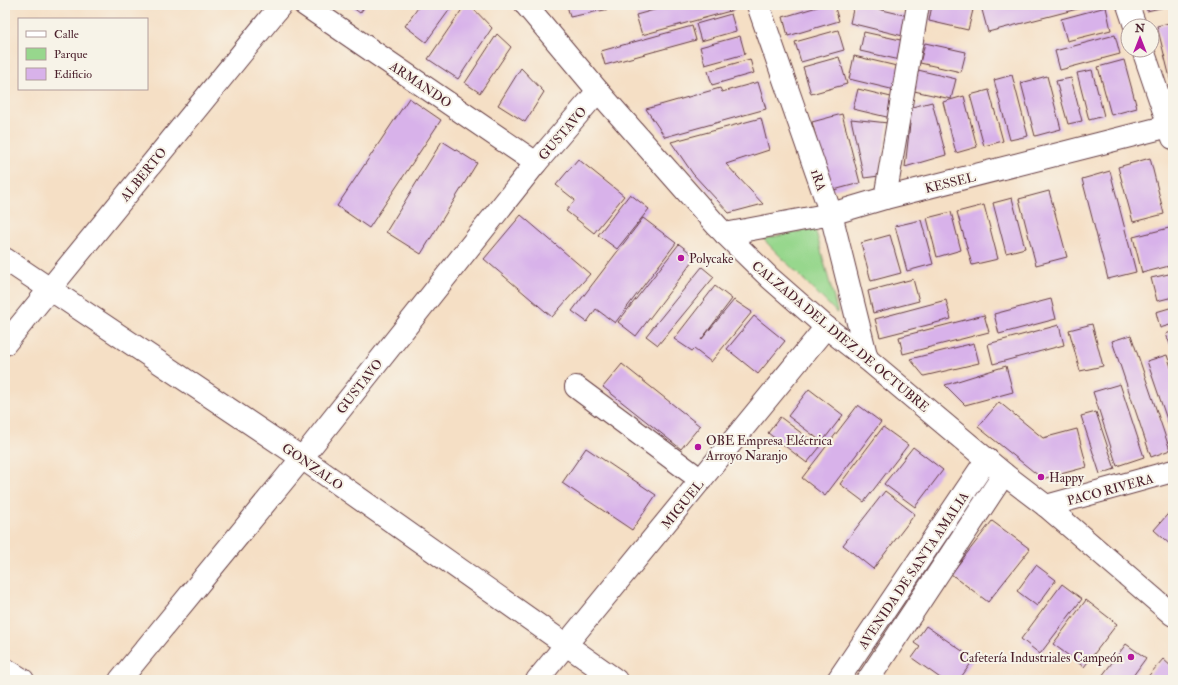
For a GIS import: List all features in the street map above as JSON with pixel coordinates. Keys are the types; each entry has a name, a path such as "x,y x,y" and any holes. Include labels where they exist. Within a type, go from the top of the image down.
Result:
{"street":[{"name":"ALBERTO","path":"5,344 281,5"},
{"name":"ARMANDO","path":"306,5 536,163"},
{"name":"CALZADA DEL DIEZ DE OCTUBRE","path":"526,5 598,91 726,234 770,278 826,327 1004,474 1046,506 1173,615"},
{"name":"1RA","path":"758,5 831,214 866,359"},
{"path":"885,198 918,5"},
{"path":"1128,5 1132,18"},
{"path":"1146,58 1172,130"},
{"name":"GUSTAVO","path":"120,680 302,458 536,163 598,91"},
{"name":"KESSEL","path":"726,234 831,214 885,198 1172,130"},
{"name":"GONZALO","path":"5,259 302,458 616,680"},
{"name":"MIGUEL","path":"538,680 826,327"},
{"path":"576,387 701,480"},
{"name":"AVENIDA DE SANTA AMALIA","path":"838,680 987,459"},
{"name":"PACO RIVERA","path":"1046,506 1173,471"},
{"name":"AVENIDA DE SANTA AMALIA","path":"868,680 1004,474"},
{"path":"5,669 23,680"}],"green space":[{"path":"815,228 838,314 763,239"}],"building":[{"path":"349,5 366,5 360,13"},
{"path":"420,5 453,5 426,42 405,26"},
{"path":"465,5 470,5 492,28 458,79 428,59"},
{"path":"567,5 624,5 624,6 570,17"},
{"path":"672,5 732,5 734,10 642,35 636,15"},
{"path":"824,5 834,5 839,21 788,36 783,17"},
{"path":"854,5 861,5 908,16 903,36 850,23"},
{"path":"932,5 950,5 973,10 968,30 929,21"},
{"path":"1000,5 1089,6 988,32 982,10"},
{"path":"1146,5 1169,5 1169,6 1147,11"},
{"path":"1106,7 1111,30 1067,41 1061,19"},
{"path":"731,14 736,31 701,41 696,24"},
{"path":"1173,22 1173,86 1160,38 1160,25"},
{"path":"692,26 696,40 605,65 601,51"},
{"path":"838,30 844,50 801,62 795,42"},
{"path":"864,32 905,41 900,60 860,51"},
{"path":"497,34 511,47 480,93 465,83"},
{"path":"1115,35 1120,54 1060,70 1055,51"},
{"path":"740,36 745,54 705,65 700,47"},
{"path":"925,43 966,52 961,72 920,63"},
{"path":"854,56 901,67 895,90 849,79"},
{"path":"839,57 847,84 811,94 803,67"},
{"path":"750,59 754,73 712,85 708,71"},
{"path":"1124,60 1137,108 1111,115 1098,67"},
{"path":"521,68 544,92 525,122 498,105"},
{"path":"918,70 956,79 951,99 914,91"},
{"path":"1092,70 1104,116 1089,120 1077,73"},
{"path":"1012,75 1028,136 1010,140 994,80"},
{"path":"1047,76 1061,129 1035,136 1021,83"},
{"path":"1071,78 1082,121 1068,124 1056,81"},
{"path":"758,82 766,109 665,137 646,109 720,88 722,92"},
{"path":"858,89 895,98 891,118 853,109"},
{"path":"989,90 1003,141 984,146 970,95"},
{"path":"964,96 977,147 956,153 943,102"},
{"path":"409,98 441,120 369,228 337,206"},
{"path":"932,102 946,155 905,167 912,107"},
{"path":"842,114 860,183 830,191 812,122"},
{"path":"761,118 769,150 726,164 763,204 729,213 693,174 671,142"},
{"path":"851,119 888,123 879,176 864,178"},
{"path":"442,141 477,163 421,254 386,232"},
{"path":"1150,158 1164,214 1133,222 1118,167"},
{"path":"578,159 624,196 594,233 566,211 575,200 556,185"},
{"path":"1110,171 1136,272 1108,279 1082,179"},
{"path":"1049,191 1067,257 1036,265 1019,199"},
{"path":"630,194 649,209 617,249 598,235"},
{"path":"1012,198 1025,248 1006,253 993,203"},
{"path":"984,205 998,259 972,265 957,212"},
{"path":"951,212 961,250 937,257 927,218"},
{"path":"521,215 590,274 552,317 484,259"},
{"path":"643,218 676,243 615,323 596,309 587,322 572,311"},
{"path":"921,220 933,264 907,271 895,226"},
{"path":"1173,227 1173,265 1142,273 1133,237"},
{"path":"890,235 901,273 871,281 861,243"},
{"path":"679,244 696,257 636,336 618,322"},
{"path":"702,267 714,277 658,345 646,336"},
{"path":"1173,273 1173,297 1157,301 1151,278"},
{"path":"913,279 919,301 873,313 868,291"},
{"path":"715,286 732,299 701,340 734,300 752,312 711,362 694,349 692,351 674,339"},
{"path":"1051,299 1056,319 999,334 994,314"},
{"path":"946,300 951,319 880,337 875,319"},
{"path":"1173,307 1173,324 1160,328 1156,312"},
{"path":"984,315 989,332 903,354 899,337"},
{"path":"754,316 785,341 758,374 727,349"},
{"path":"1092,324 1103,366 1080,371 1069,330"},
{"path":"1059,325 1064,345 993,364 988,344"},
{"path":"1173,331 1173,352 1166,334"},
{"path":"1131,335 1170,450 1151,457 1112,341"},
{"path":"974,343 979,363 924,376 910,359"},
{"path":"1167,355 1173,373 1173,437 1147,361"},
{"path":"622,364 700,426 681,449 603,387"},
{"path":"1006,366 1013,392 965,405 945,385"},
{"path":"1120,384 1144,457 1117,466 1093,392"},
{"path":"809,389 843,415 822,442 788,416"},
{"path":"999,402 1043,438 1077,429 1087,467 1042,479 978,427"},
{"path":"858,405 881,422 825,496 802,478"},
{"path":"1096,412 1115,469 1100,474 1081,416"},
{"path":"780,417 820,447 807,463 768,433"},
{"path":"883,427 908,445 864,502 840,484"},
{"path":"913,447 943,470 915,507 884,484"},
{"path":"586,448 656,495 632,530 562,483"},
{"path":"885,491 915,514 873,569 843,545"},
{"path":"1173,508 1173,547 1154,530"},
{"path":"992,521 1030,549 988,602 951,574"},
{"path":"1036,565 1056,580 1037,606 1017,591"},
{"path":"1062,584 1082,599 1040,654 1021,639"},
{"path":"1086,600 1117,624 1084,667 1053,644"},
{"path":"926,626 974,659 959,680 943,680 912,658 920,647 914,643"},
{"path":"1126,644 1146,658 1130,680 1099,680"},
{"path":"1163,659 1173,668 1173,680 1145,680"}],"place":[{"name":"Polycake","path":"681,258"},
{"name":"OBE Empresa Eléctrica Arroyo Naranjo","path":"698,447"},
{"name":"Happy","path":"1041,477"},
{"name":"Cafetería Industriales Campeón","path":"1131,657"}]}
